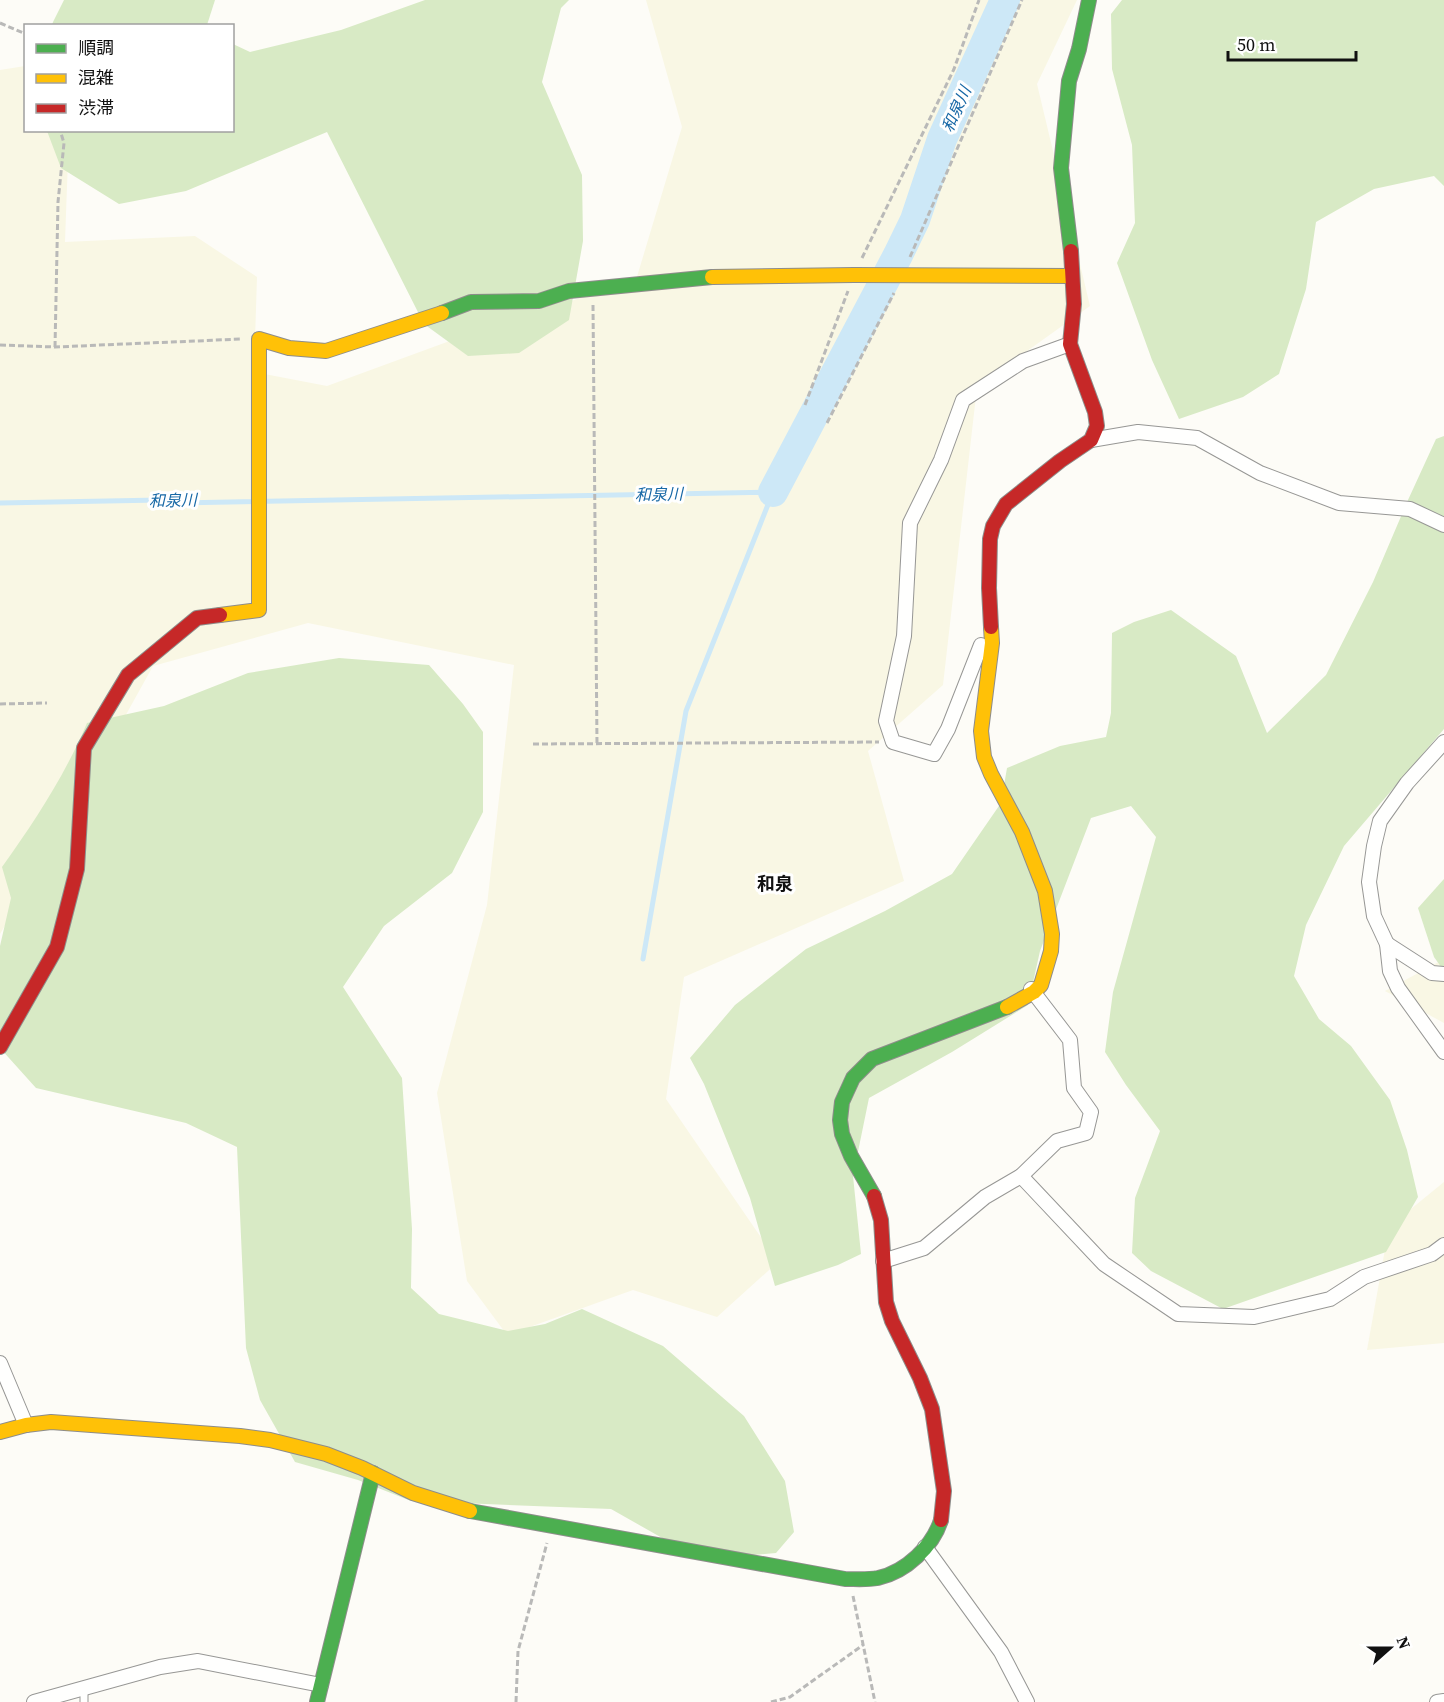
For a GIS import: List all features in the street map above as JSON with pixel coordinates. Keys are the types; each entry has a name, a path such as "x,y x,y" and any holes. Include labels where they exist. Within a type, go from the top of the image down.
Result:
{"street":[{"path":"1089,0 1079,49 1069,81 1060,168 1070,240 1074,304 1070,344 1095,412 1097,426 1091,440"},
{"path":"0,1047 57,947 77,868 84,748 128,675 197,618 259,610 259,339 289,348 326,351 471,302 538,301 569,291 699,277 1072,276"},
{"path":"981,645 948,729 934,754 893,742 886,721 904,636 910,523 941,460 963,400 1023,360 1070,344"},
{"path":"0,1432 26,1425 51,1422 260,1438 326,1454 373,1473 413,1493 466,1510 850,1579 880,1578 900,1571 917,1557 940,1526 944,1491 931,1404 890,1315 884,1288 881,1222 875,1195 848,1153 842,1138 840,1109 843,1095 852,1078 872,1059 1013,1005 1041,985 1051,951 1052,934 1045,891 1022,832 984,757 981,731 992,643 989,588 990,539 993,526 1006,504 1060,461 1091,440 1138,432 1197,438 1260,473 1339,503 1410,509 1444,525"},
{"path":"1444,742 1407,783 1380,821 1369,882 1374,916 1387,944 1390,970 1398,988 1444,1052"},
{"path":"1387,944 1432,973 1444,974"},
{"path":"883,1261 924,1248 985,1197 1021,1176 1057,1141 1086,1133 1091,1112 1074,1088 1070,1040 1032,990"},
{"path":"1021,1176 1104,1264 1178,1314 1254,1317 1330,1299 1364,1277 1432,1254 1444,1245"},
{"path":"0,1363 26,1425"},
{"path":"317,1702 373,1473"},
{"path":"925,1547 1001,1652 1027,1702"},
{"path":"34,1702 84,1695 160,1667 198,1661 321,1685"},
{"path":"1437,1702 1444,1701"}],"path":[{"path":"805,405 854,275 954,69 979,0"},
{"path":"827,423 903,276 1022,0"},
{"path":"0,23 24,33"},
{"path":"55,347 58,202 64,143 61,132"},
{"path":"593,288 597,744"},
{"path":"0,345 55,347 259,339"},
{"path":"0,704 47,703"},
{"path":"533,744 893,742"},
{"path":"516,1702 518,1651 551,1526"},
{"path":"850,1579 875,1702"},
{"path":"771,1702 790,1697 863,1645"}],"shaded area":[{"path":"646,0 1077,0 1037,84 1090,306 977,387 943,685 868,751 904,881 684,977 666,1099 778,1262 717,1317 633,1290 507,1335 467,1281 437,1093 487,905 514,665 308,623 153,666 57,839 0,934 0,70 24,66 24,132 69,132 65,242 195,236 257,277 254,372 327,386 466,335 636,280 682,127"},
{"path":"1444,959 1444,1023 1385,991"},
{"path":"1444,1182 1444,1343 1367,1350 1389,1227"}],"green space":[{"path":"64,0 215,0 207,24 52,24"},
{"path":"425,0 569,0 561,8 542,82 582,175 583,241 569,320 519,353 468,356 424,324 327,132 186,191 119,204 61,168 47,132 234,132 234,44 250,52 341,30"},
{"path":"1122,0 1444,0 1444,186 1434,176 1374,189 1316,222 1306,289 1279,374 1243,397 1179,419 1152,360 1117,263 1135,223 1132,145 1112,69 1111,14"},
{"path":"1444,436 1444,729 1344,846 1306,925 1294,976 1319,1019 1351,1046 1390,1100 1407,1150 1418,1197 1386,1252 1223,1309 1151,1271 1132,1253 1135,1198 1160,1131 1105,1052 1113,992 1156,837 1131,806 1091,818 1040,951 1028,1005 952,1052 869,1098 853,1176 861,1254 838,1265 775,1286 750,1198 704,1084 690,1058 735,1005 806,949 885,911 952,874 1001,803 1007,768 1060,746 1106,737 1111,713 1112,633 1134,622 1171,610 1236,656 1267,733 1326,675 1373,582 1436,439"},
{"path":"339,658 429,665 463,704 483,732 483,812 452,873 384,926 343,987 402,1078 412,1229 411,1288 439,1314 508,1331 545,1324 582,1309 663,1346 744,1416 785,1481 794,1532 776,1553 701,1560 611,1509 411,1501 358,1480 295,1462 260,1400 246,1348 237,1147 186,1123 36,1088 0,1048 0,946 11,898 2,867 49,797 87,723 164,706 248,673"},
{"path":"1444,879 1444,971 1434,957 1418,908"}],"waterway":[{"name":"和泉川","path":"773,492 915,220 942,139 1005,0"},
{"name":"和泉川","path":"0,503 160,500 178,503 773,492 686,711 643,959"}],"traffic: fast":[{"path":"1071,251 1061,168 1069,81 1079,49 1089,0"},
{"path":"442,313 471,302 539,301 569,291 712,277"},
{"path":"874,1196 851,1156 842,1134 840,1120 842,1102 853,1078 872,1059 1007,1007"},
{"path":"317,1702 373,1473"},
{"path":"470,1511 845,1579 878,1578 899,1570 925,1548 941,1520"}],"traffic: slow":[{"path":"712,277 1072,276"},
{"path":"220,615 259,610 259,339 289,348 326,351 442,313"},
{"path":"991,627 992,643 981,731 984,757 1022,832 1045,891 1052,934 1051,951 1041,985 1034,992 1007,1007"},
{"path":"0,1432 26,1425 51,1422 270,1440 326,1454 362,1468 413,1493 470,1511"}],"traffic: jam":[{"path":"991,627 989,588 990,539 993,526 1006,504 1060,461 1091,440 1097,426 1095,412 1070,344 1074,304 1071,251"},
{"path":"0,1047 57,947 77,869 84,748 128,675 197,618 220,615"},
{"path":"874,1196 881,1220 886,1302 892,1321 920,1378 932,1409 944,1491 941,1520"}],"district":[{"name":"和泉","path":"775,884"}]}
